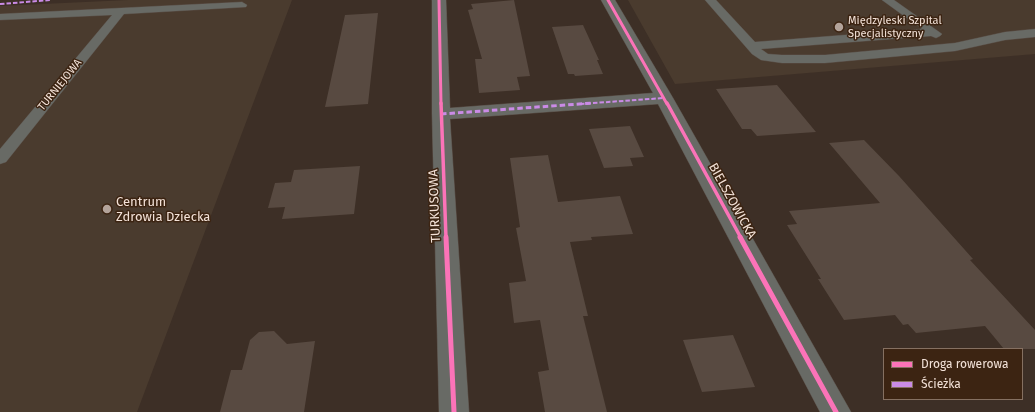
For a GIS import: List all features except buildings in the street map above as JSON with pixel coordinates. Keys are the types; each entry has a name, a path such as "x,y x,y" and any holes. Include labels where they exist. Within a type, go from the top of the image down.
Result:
{"street":[{"name":"TURKUSOWA","path":"439,0 454,412"},
{"name":"BIELSZOWICKA","path":"608,0 664,98 836,412"},
{"path":"442,114 664,98"}],"lane":[{"path":"710,0 751,46 765,57 782,59 825,59 955,47 1005,36 1035,33"},
{"path":"887,0 955,47"},
{"path":"0,17 242,5"},
{"name":"TURNIEJOWA","path":"0,159 121,11"},
{"path":"751,46 933,32"}],"shaded area":[{"name":"Centrum Zdrowia Dziecka","path":"128,0 292,0 137,412 0,412 0,6"},
{"name":"Międzyleski Szpital Specjalistyczny","path":"628,0 1035,0 1035,54 675,84"}],"marked path":[{"path":"0,4 51,0"},
{"path":"441,114 664,98"}],"cycle path":[{"path":"439,0 441,114 454,412"},
{"path":"608,0 664,98 836,412"}],"place":[{"name":"Międzyleski Szpital Specjalistyczny","path":"839,27"},
{"name":"Centrum Zdrowia Dziecka","path":"107,209"}]}
